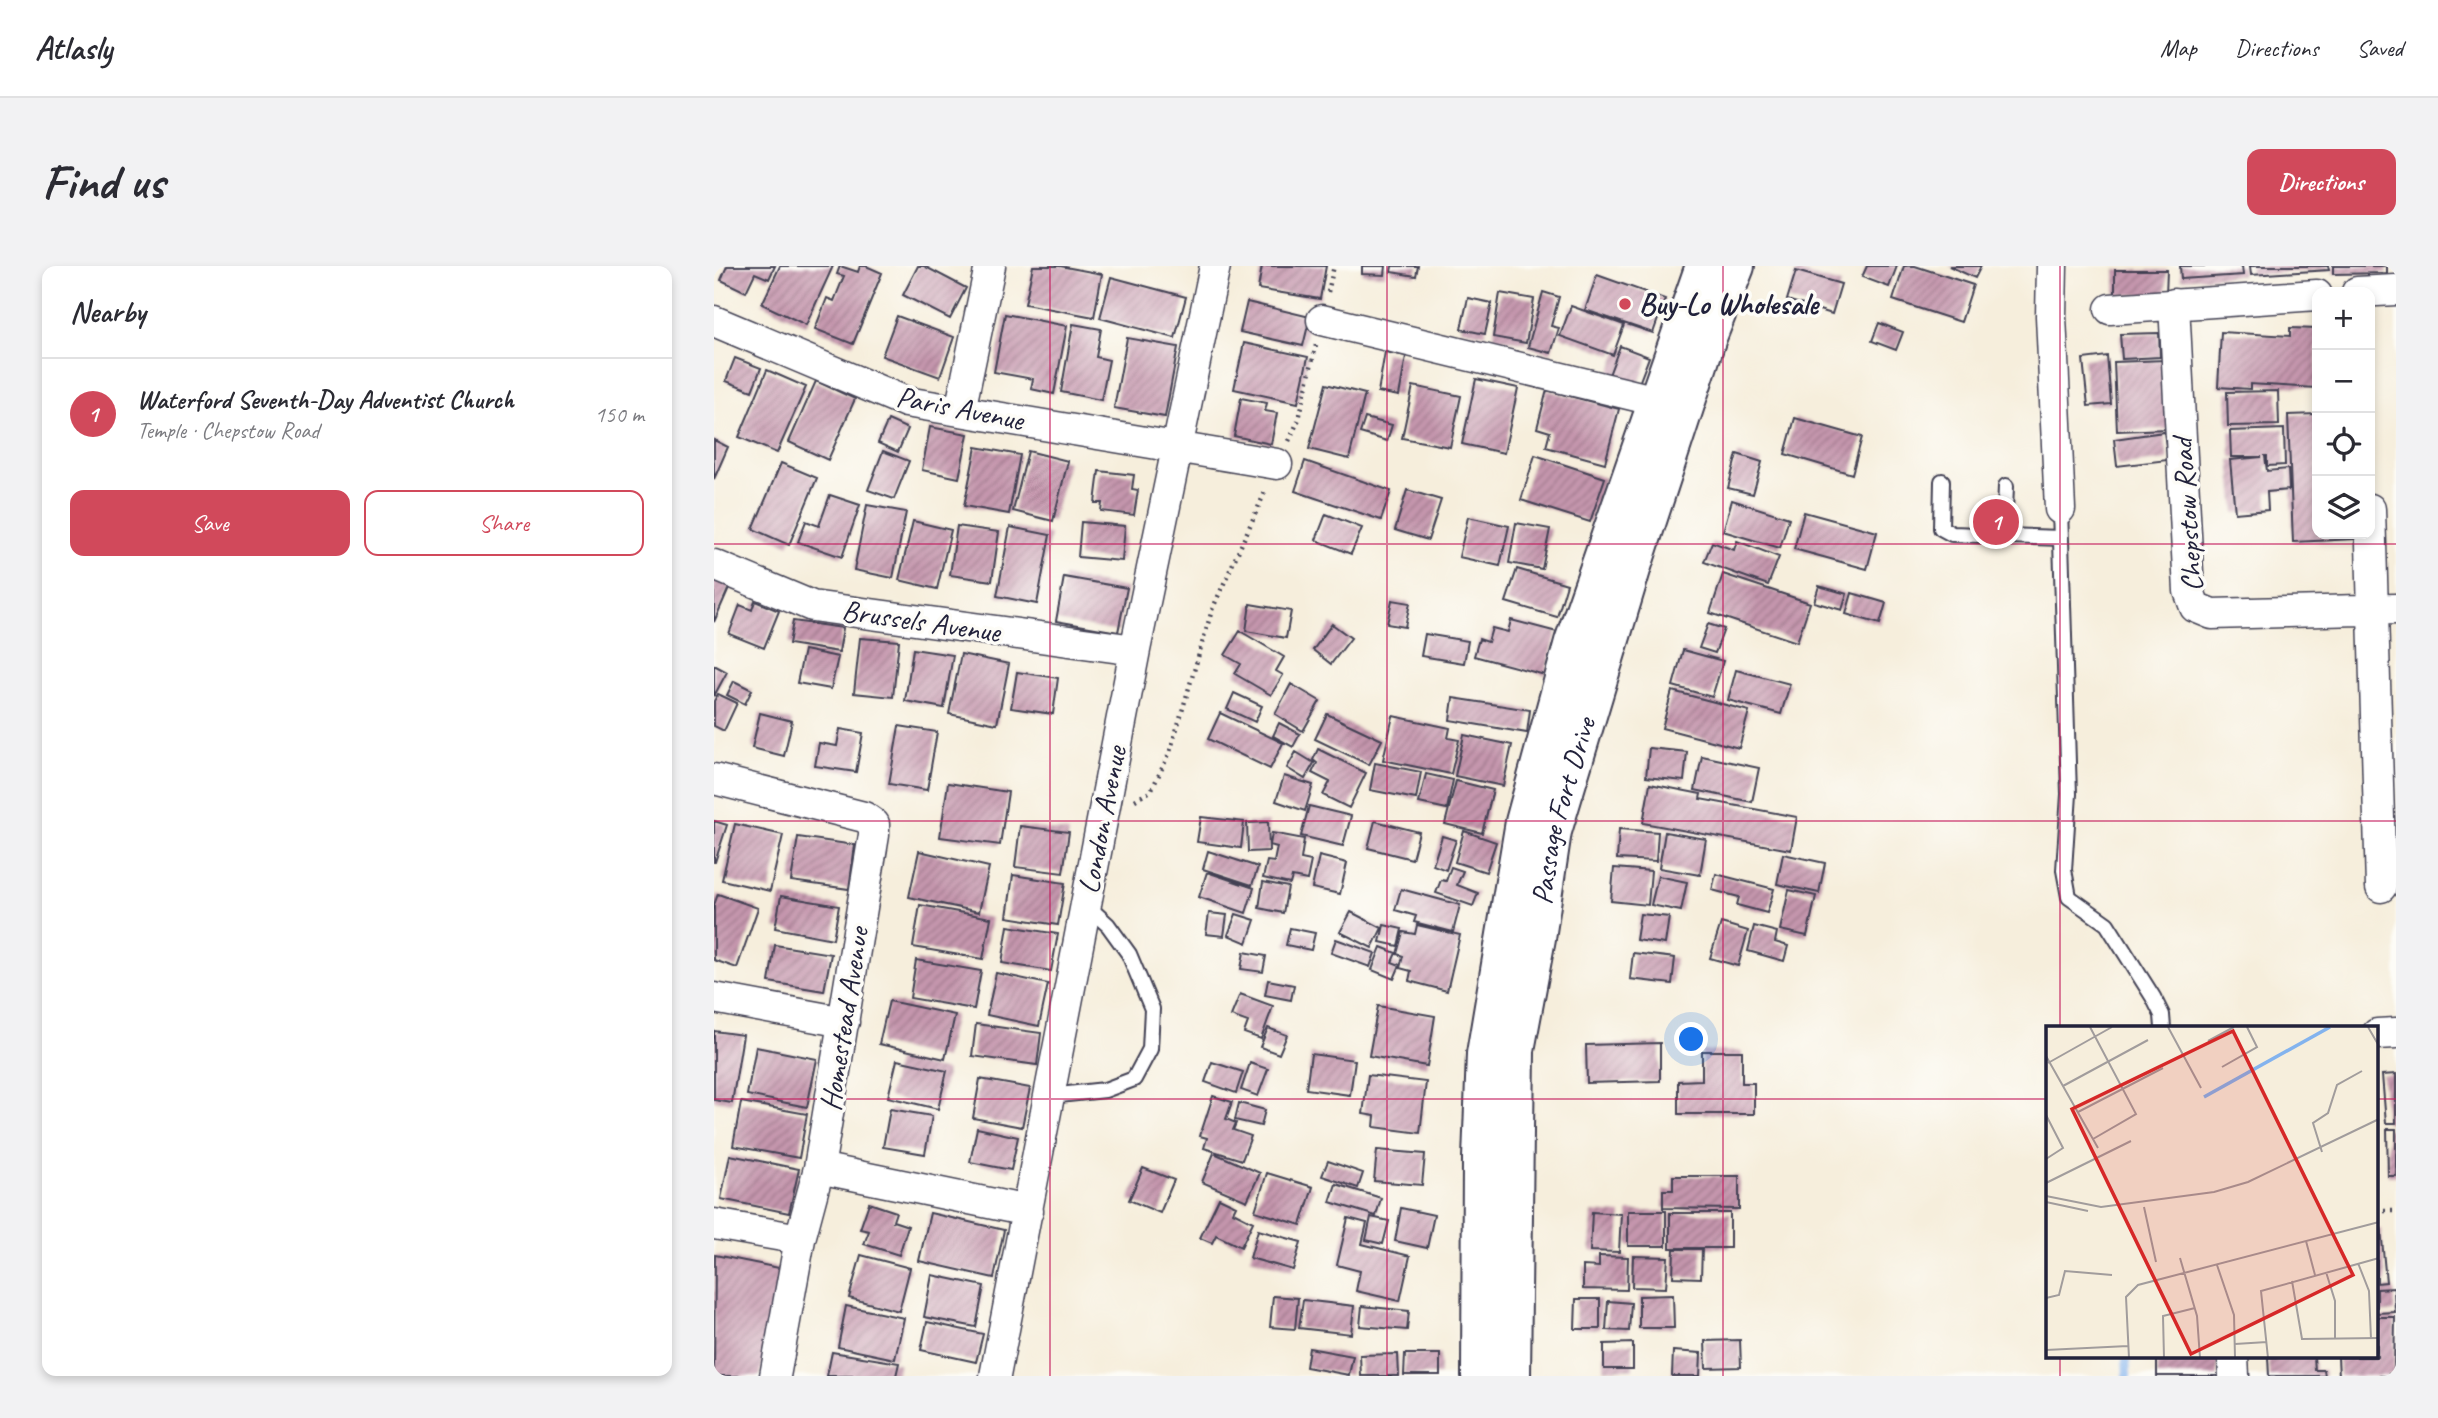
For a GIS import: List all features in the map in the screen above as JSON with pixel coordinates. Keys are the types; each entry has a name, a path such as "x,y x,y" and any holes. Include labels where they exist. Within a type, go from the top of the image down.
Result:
{"main road":[{"name":"Passage Fort Drive","path":"1481,1376 1482,1158 1486,1054 1522,836 1574,642 1705,266"},
{"name":"Passage Fort Drive","path":"1511,1376 1515,1050 1552,831 1632,566 1707,337 1735,266"}],"street":[{"path":"960,411 990,266"},
{"name":"London Avenue","path":"995,1376 1135,649 1215,266"},
{"path":"2052,266 2051,316 2060,523"},
{"path":"2375,291 2396,290"},
{"path":"2110,309 2312,295"},
{"name":"Chepstow Road","path":"2174,304 2189,591 2195,607 2212,614 2384,609"},
{"path":"1322,320 1657,401"},
{"name":"Paris Avenue","path":"714,321 906,402 1277,464"},
{"path":"2374,539 2384,609 2381,887"},
{"name":"Brussels Avenue","path":"714,565 813,606 1135,649"},
{"name":"Homestead Avenue","path":"714,779 864,817 874,824 819,1168 800,1239 775,1376"},
{"path":"714,998 844,1022"},
{"path":"2378,1034 2396,1033"},
{"path":"819,1168 1028,1211"},
{"path":"714,1224 800,1239"},
{"path":"2233,1358 2234,1376"}],"lane":[{"path":"1941,481 1941,528 1952,534 2004,535 2060,523 2069,794 2064,870 2069,897 2107,924 2153,998 2162,1015 2163,1026"},
{"path":"2004,535 2006,486"},
{"path":"1050,1096 1105,1090 1134,1079 1150,1049 1152,1009 1129,954 1108,925 1086,905"}],"path":[{"path":"1106,799 1132,802 1151,791 1170,752 1212,610 1299,419 1334,266"},
{"path":"2378,1211 2396,1210"}],"building":[{"path":"727,266 775,266 769,279 755,273 746,292 721,280"},
{"path":"780,266 833,266 806,325 762,304"},
{"path":"840,266 858,272 860,266 866,266 882,273 853,344 815,329 827,298 834,301 844,276 837,274"},
{"path":"918,266 924,266 966,288 950,319 903,295"},
{"path":"1033,266 1060,266 1102,274 1094,317 1025,304"},
{"path":"1262,266 1326,266 1320,299 1258,289"},
{"path":"1362,266 1386,266 1385,275 1362,274"},
{"path":"1392,266 1418,266 1416,276 1391,272"},
{"path":"1867,266 1897,266 1889,287 1862,277"},
{"path":"1904,266 1915,266 1973,285 1961,322 1893,300"},
{"path":"1949,266 1981,266 1975,278"},
{"path":"2180,266 2242,266 2243,275 2181,279"},
{"path":"2250,266 2328,266 2329,270 2251,275"},
{"path":"2333,266 2387,266 2387,273 2333,274"},
{"path":"2115,270 2167,270 2166,295 2115,295"},
{"path":"1796,271 1841,284 1832,314 1787,300"},
{"name":"Buy-Lo Wholesale","path":"1597,275 1665,299 1653,333 1585,310"},
{"path":"1111,277 1186,297 1175,338 1100,318"},
{"path":"1543,292 1559,297 1551,326 1559,328 1551,353 1528,347"},
{"path":"1500,293 1534,299 1526,343 1493,337"},
{"path":"1468,298 1492,303 1485,334 1461,329"},
{"path":"1247,302 1310,317 1303,346 1240,332"},
{"path":"1571,306 1624,325 1613,355 1560,336"},
{"path":"1005,314 1067,326 1054,394 1031,389 1033,379 994,372"},
{"path":"897,316 954,337 940,377 882,356"},
{"path":"1879,323 1903,332 1896,350 1872,341"},
{"path":"1073,324 1101,329 1096,357 1109,360 1101,400 1061,392"},
{"path":"2290,328 2312,329 2312,388 2250,384 2250,389 2218,387 2221,332 2290,336"},
{"path":"2159,333 2160,357 2122,359 2120,334"},
{"path":"1127,338 1178,347 1165,417 1114,408"},
{"path":"1244,343 1308,357 1298,403 1234,389"},
{"path":"1620,346 1649,357 1638,386 1609,375"},
{"path":"1385,352 1406,356 1399,396 1378,392"},
{"path":"2107,356 2111,404 2088,406 2083,359"},
{"path":"735,358 761,368 752,391 726,381"},
{"path":"2166,360 2169,429 2117,431 2114,362"},
{"path":"767,370 806,387 777,453 739,437"},
{"path":"1476,379 1518,388 1504,453 1462,444"},
{"path":"816,381 855,399 828,460 789,442"},
{"path":"1326,384 1365,394 1349,459 1309,449"},
{"path":"1413,386 1461,396 1450,447 1402,438"},
{"path":"1547,390 1619,409 1605,463 1546,447 1550,432 1537,428"},
{"path":"2278,391 2279,425 2228,426 2227,392"},
{"path":"1241,398 1267,403 1265,411 1277,413 1271,444 1234,436"},
{"path":"2312,414 2312,539 2355,539 2293,542 2288,415"},
{"path":"1365,418 1392,425 1387,441 1360,433"},
{"path":"1795,418 1862,437 1852,474 1785,454"},
{"path":"888,420 908,429 898,452 878,443"},
{"path":"930,427 968,434 959,478 922,470"},
{"path":"2284,429 2285,465 2267,466 2265,456 2267,471 2288,469 2289,490 2267,492 2268,510 2235,513 2230,460 2262,457 2231,457 2230,431"},
{"path":"2164,432 2168,460 2117,466 2114,439"},
{"path":"714,440 728,447 714,479"},
{"path":"976,447 1020,455 1009,514 964,506"},
{"path":"883,451 909,461 894,499 868,490"},
{"path":"1028,451 1068,461 1053,521 1013,511"},
{"path":"1737,454 1762,462 1753,494 1728,488"},
{"path":"1535,455 1605,478 1590,522 1521,500"},
{"path":"1305,461 1391,491 1381,520 1295,491"},
{"path":"781,463 817,478 789,545 753,529"},
{"path":"1099,471 1134,475 1132,489 1138,490 1134,515 1101,511 1102,503 1095,503"},
{"path":"1407,490 1441,500 1428,540 1395,530"},
{"path":"830,495 860,505 842,557 798,542 806,521 819,526"},
{"path":"1732,500 1789,518 1780,548 1723,531"},
{"path":"867,505 906,512 893,578 854,570"},
{"path":"1804,512 1877,532 1867,569 1794,549"},
{"path":"1326,514 1362,528 1351,554 1316,540"},
{"path":"1468,517 1509,526 1500,566 1459,557"},
{"path":"913,521 951,530 937,589 899,580"},
{"path":"1081,522 1125,526 1122,561 1078,557"},
{"path":"1516,523 1550,529 1542,569 1509,563"},
{"path":"957,526 999,532 992,581 950,575"},
{"path":"1010,527 1050,535 1037,604 997,596"},
{"path":"1737,541 1779,557 1768,585 1704,562 1712,542 1734,550"},
{"path":"1517,569 1567,584 1557,617 1506,602"},
{"path":"1723,574 1810,603 1797,642 1710,613"},
{"path":"714,576 731,583 714,622"},
{"path":"1064,577 1127,588 1118,632 1056,621"},
{"path":"1819,586 1847,594 1842,610 1814,602"},
{"path":"1852,593 1886,603 1880,624 1846,614"},
{"path":"1392,600 1410,603 1405,627 1387,624"},
{"path":"755,601 779,611 764,648 729,634 740,605 752,610"},
{"path":"1250,604 1291,611 1286,638 1246,631"},
{"path":"1511,620 1557,632 1545,675 1474,656 1479,639 1488,642 1492,628 1508,632"},
{"path":"793,621 843,628 839,652 789,644"},
{"path":"1332,624 1351,638 1331,664 1313,650"},
{"path":"1708,624 1724,629 1715,653 1699,648"},
{"path":"1240,631 1284,657 1276,671 1283,675 1271,695 1235,674 1241,664 1225,655"},
{"path":"1425,634 1468,641 1464,663 1421,656"},
{"path":"860,638 899,641 893,697 854,693"},
{"path":"913,649 953,655 944,708 905,701"},
{"path":"804,650 838,657 831,689 797,683"},
{"path":"1683,650 1723,661 1712,697 1673,686"},
{"path":"961,654 1009,664 997,724 949,714"},
{"path":"714,665 727,672 714,696"},
{"path":"1736,670 1790,684 1781,714 1728,700"},
{"path":"1017,672 1058,678 1053,714 1011,708"},
{"path":"734,681 752,690 745,704 727,695"},
{"path":"1291,684 1320,701 1303,731 1275,714"},
{"path":"1672,691 1749,711 1739,748 1662,728"},
{"path":"1234,693 1262,706 1255,722 1227,709"},
{"path":"718,694 737,703 724,731 714,726 714,701"},
{"path":"1453,698 1530,710 1527,733 1450,720"},
{"path":"760,713 792,721 784,756 752,748"},
{"path":"1220,713 1283,743 1270,769 1208,739"},
{"path":"1327,714 1382,740 1369,765 1315,739"},
{"path":"1393,716 1450,728 1448,738 1459,740 1451,774 1383,760"},
{"path":"1279,723 1300,734 1293,747 1273,736"},
{"path":"899,726 937,732 927,790 889,784"},
{"path":"840,729 863,733 856,772 815,766 819,743 837,746"},
{"path":"1464,735 1512,745 1503,786 1455,776"},
{"path":"1649,748 1687,752 1684,781 1646,777"},
{"path":"1318,749 1366,773 1349,808 1323,795 1330,782 1312,773 1317,763 1313,760"},
{"path":"1296,752 1314,763 1305,779 1287,768"},
{"path":"1702,756 1759,768 1752,802 1695,790"},
{"path":"1375,763 1421,772 1416,799 1370,790"},
{"path":"1426,774 1453,780 1447,809 1419,803"},
{"path":"1284,776 1313,785 1305,811 1276,801"},
{"path":"1456,781 1493,790 1482,833 1445,824"},
{"path":"948,783 1008,792 1000,845 940,837"},
{"path":"1650,784 1701,794 1700,799 1797,817 1791,850 1643,823"},
{"path":"1309,806 1351,816 1343,846 1301,836"},
{"path":"1201,817 1244,822 1241,848 1197,842"},
{"path":"714,821 727,825 715,862 714,862"},
{"path":"1375,821 1419,832 1412,859 1368,848"},
{"path":"1268,822 1269,851 1248,852 1247,823"},
{"path":"735,824 783,835 770,891 722,880"},
{"path":"1020,826 1069,832 1063,873 1015,867"},
{"path":"1619,829 1658,832 1656,861 1617,859"},
{"path":"1464,831 1496,842 1486,872 1455,862"},
{"path":"1665,832 1706,839 1700,875 1659,868"},
{"path":"1272,833 1304,839 1301,859 1311,861 1307,880 1292,877 1290,884 1263,878 1267,861 1274,862 1277,847 1270,845"},
{"path":"1442,836 1456,840 1446,870 1433,865"},
{"path":"798,837 855,845 849,889 791,881"},
{"path":"919,851 989,867 979,912 909,897"},
{"path":"1208,851 1258,867 1252,885 1203,869"},
{"path":"1783,854 1825,863 1819,893 1777,884"},
{"path":"1319,856 1347,863 1340,894 1312,888"},
{"path":"1451,867 1463,871 1457,885 1478,893 1473,906 1436,893 1441,880 1446,881"},
{"path":"1614,868 1651,871 1648,905 1611,901"},
{"path":"1207,872 1254,888 1246,913 1199,897"},
{"path":"1716,874 1774,889 1767,913 1737,905 1739,897 1712,890"},
{"path":"1013,875 1065,883 1058,925 1007,917"},
{"path":"1658,876 1687,882 1681,911 1651,905"},
{"path":"1263,882 1288,887 1283,913 1259,908"},
{"path":"1401,889 1460,905 1453,932 1414,922 1416,916 1395,910"},
{"path":"1789,890 1816,896 1807,936 1780,930"},
{"path":"718,894 758,908 737,968 714,960 714,905"},
{"path":"781,896 839,906 833,939 775,928"},
{"path":"920,905 991,918 983,959 913,947"},
{"path":"1351,912 1382,928 1372,948 1340,932"},
{"path":"1209,913 1227,915 1224,936 1206,934"},
{"path":"1236,914 1255,920 1247,943 1228,935"},
{"path":"1640,914 1669,917 1665,944 1636,940"},
{"path":"1721,923 1748,931 1738,966 1710,958"},
{"path":"1384,925 1402,929 1398,946 1380,942"},
{"path":"1417,925 1460,935 1447,991 1409,981 1411,971 1400,968 1403,956 1397,954 1403,932 1415,934"},
{"path":"1008,926 1058,934 1051,971 1002,963"},
{"path":"1754,926 1777,932 1775,942 1788,946 1784,961 1748,951"},
{"path":"1290,928 1315,933 1311,950 1286,945"},
{"path":"1336,939 1375,953 1370,967 1331,953"},
{"path":"775,945 831,954 824,991 769,982"},
{"path":"1381,947 1396,953 1392,962 1400,965 1394,979 1372,970"},
{"path":"1244,952 1266,956 1263,972 1241,969"},
{"path":"1633,953 1675,958 1672,984 1630,979"},
{"path":"916,960 981,971 974,1009 910,998"},
{"path":"996,973 1048,984 1039,1026 987,1015"},
{"path":"1268,980 1294,985 1291,1000 1265,995"},
{"path":"1240,994 1273,1006 1261,1039 1244,1033 1248,1022 1231,1016"},
{"path":"889,1001 955,1015 945,1059 879,1044"},
{"path":"1378,1006 1435,1016 1427,1066 1369,1056"},
{"path":"976,1024 1041,1033 1037,1065 972,1056"},
{"path":"1268,1028 1287,1035 1279,1054 1260,1047"},
{"path":"714,1031 743,1035 732,1103 714,1100"},
{"path":"1660,1043 1660,1081 1587,1083 1586,1045"},
{"path":"756,1047 817,1059 807,1107 747,1095"},
{"path":"1702,1051 1742,1051 1742,1083 1754,1083 1754,1114 1678,1114 1678,1081 1702,1080"},
{"path":"1311,1054 1355,1060 1350,1095 1306,1089"},
{"path":"897,1060 947,1071 938,1109 888,1097"},
{"path":"1212,1062 1243,1072 1236,1093 1205,1082"},
{"path":"1250,1063 1268,1069 1258,1096 1241,1090"},
{"path":"2396,1074 2396,1123 2386,1123 2382,1075"},
{"path":"1368,1075 1426,1082 1420,1133 1374,1127 1375,1116 1363,1114"},
{"path":"980,1079 1030,1088 1022,1127 973,1118"},
{"path":"1213,1096 1232,1102 1226,1119 1236,1123 1233,1130 1251,1136 1242,1160 1204,1148 1207,1138 1200,1136"},
{"path":"741,1102 807,1114 799,1158 733,1146"},
{"path":"1239,1103 1265,1110 1261,1126 1235,1120"},
{"path":"890,1109 932,1116 925,1154 883,1147"},
{"path":"977,1128 1018,1137 1011,1170 970,1162"},
{"path":"2387,1129 2396,1129 2396,1176 2388,1176"},
{"path":"1377,1150 1425,1154 1422,1185 1374,1181"},
{"path":"1214,1153 1260,1173 1247,1201 1202,1182"},
{"path":"730,1155 799,1169 789,1213 721,1199"},
{"path":"1328,1161 1363,1173 1358,1188 1322,1176"},
{"path":"1143,1168 1174,1180 1160,1213 1129,1200"},
{"path":"1267,1173 1313,1187 1301,1225 1255,1211"},
{"path":"1673,1176 1739,1176 1739,1209 1663,1208 1663,1190 1673,1190"},
{"path":"1336,1184 1381,1198 1376,1216 1330,1202"},
{"path":"1219,1198 1236,1206 1233,1212 1253,1222 1241,1247 1216,1235 1212,1243 1200,1238"},
{"path":"869,1203 896,1212 893,1221 908,1226 899,1255 864,1244 869,1231 860,1229"},
{"path":"1401,1208 1434,1215 1427,1248 1395,1241"},
{"path":"1628,1211 1666,1211 1666,1246 1628,1246"},
{"path":"1592,1212 1621,1214 1619,1252 1590,1251"},
{"path":"930,1213 1004,1230 994,1278 919,1261"},
{"path":"1670,1213 1730,1213 1730,1248 1670,1248"},
{"path":"1371,1217 1389,1221 1383,1244 1366,1240"},
{"path":"1348,1218 1367,1223 1362,1244 1410,1256 1400,1301 1356,1291 1360,1271 1337,1265"},
{"path":"2381,1229 2386,1282 2378,1283 2378,1230"},
{"path":"1258,1230 1301,1242 1293,1270 1250,1258"},
{"path":"1674,1249 1702,1249 1701,1278 1673,1277"},
{"path":"715,1255 784,1269 760,1376 714,1376"},
{"path":"861,1255 910,1268 899,1311 849,1298"},
{"path":"1599,1256 1628,1257 1627,1290 1583,1289 1583,1266 1599,1267"},
{"path":"1633,1256 1668,1257 1666,1288 1632,1287"},
{"path":"932,1275 984,1286 976,1327 924,1317"},
{"path":"2394,1288 2395,1312 2378,1313 2378,1289"},
{"path":"1673,1295 1674,1328 1639,1328 1639,1296"},
{"path":"1273,1296 1298,1298 1295,1329 1270,1327"},
{"path":"1576,1299 1600,1299 1600,1329 1575,1329"},
{"path":"1303,1300 1354,1306 1351,1334 1299,1328"},
{"path":"1608,1301 1631,1303 1629,1331 1606,1330"},
{"path":"846,1306 904,1318 895,1359 838,1347"},
{"path":"1362,1306 1409,1311 1407,1330 1360,1326"},
{"path":"2378,1317 2395,1317 2394,1374 2339,1376 2338,1358 2378,1358"},
{"path":"927,1322 983,1334 976,1362 921,1350"},
{"path":"1740,1340 1741,1367 1706,1368 1705,1341"},
{"path":"1633,1343 1633,1369 1604,1369 1604,1344"},
{"path":"1309,1348 1353,1356 1349,1375 1306,1367"},
{"path":"1673,1351 1701,1353 1700,1376 1672,1376"},
{"path":"832,1352 899,1363 896,1376 827,1376"},
{"path":"1398,1354 1399,1376 1361,1376 1360,1355"},
{"path":"1405,1354 1440,1354 1440,1375 1404,1375"},
{"path":"2157,1358 2218,1358 2218,1376 2157,1376"},
{"path":"2268,1358 2314,1358 2315,1370 2324,1370 2325,1376 2269,1376"}],"waterway":[{"path":"2126,1358 2127,1376"}],"place":[{"name":"Buy-Lo Wholesale","path":"1625,304"},
{"name":"Waterford Seventh-Day Adventist Church","path":"1996,522"}]}
